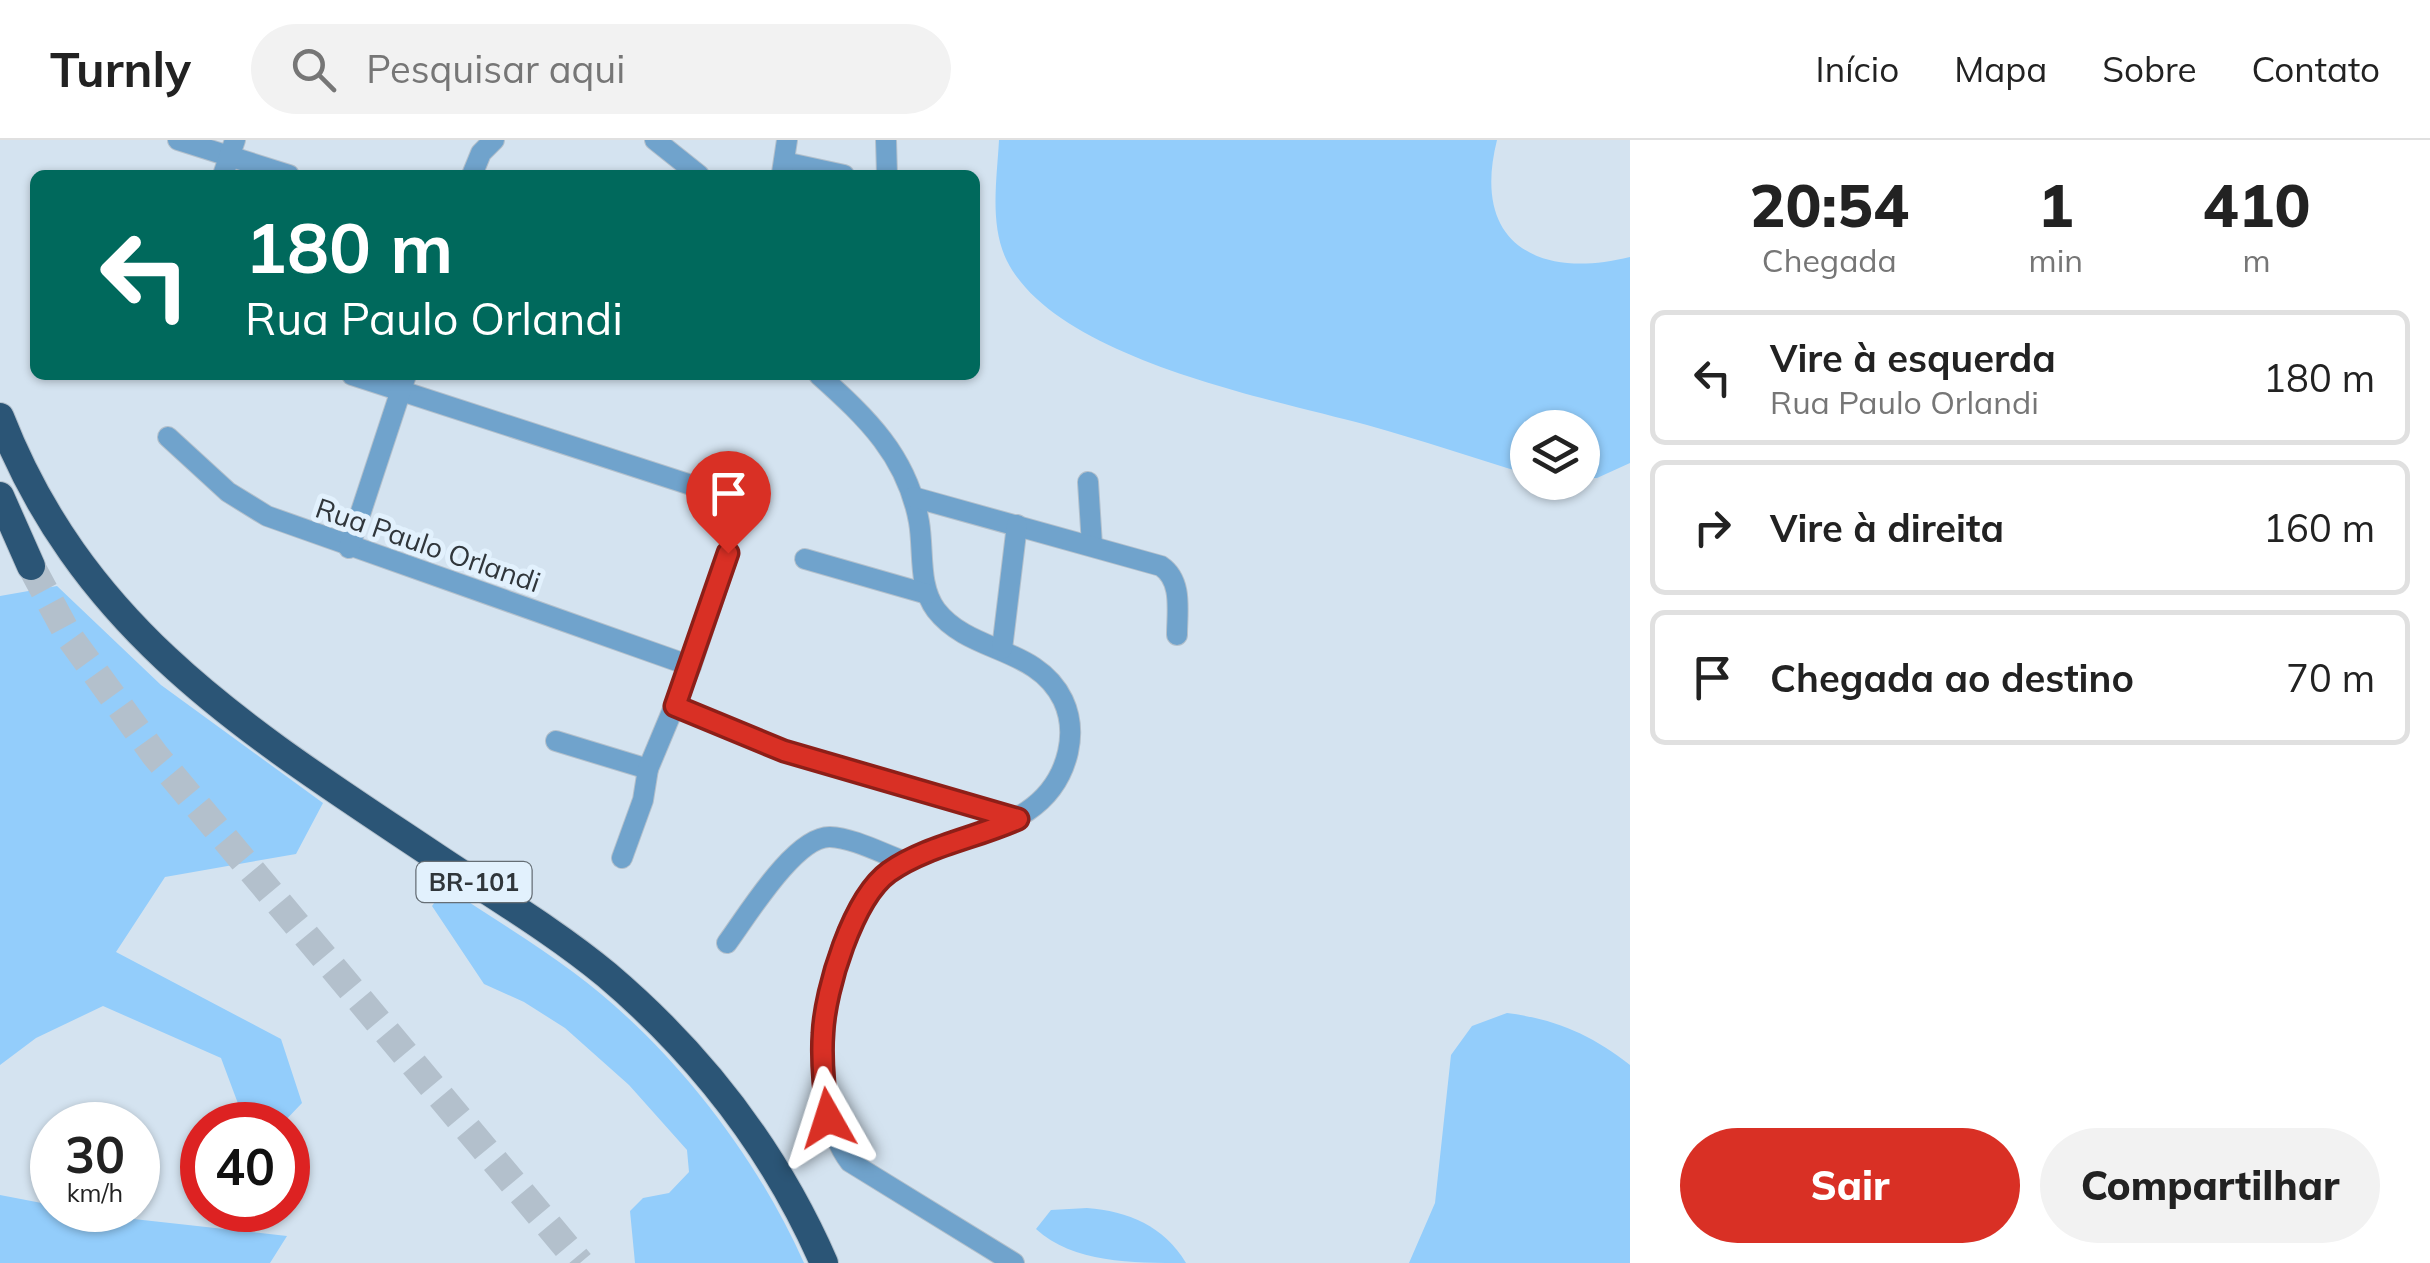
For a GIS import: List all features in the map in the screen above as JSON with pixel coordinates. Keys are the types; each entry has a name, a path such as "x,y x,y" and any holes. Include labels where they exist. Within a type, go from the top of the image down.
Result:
{"highway":[{"name":"BR-101","path":"0,417 30,485 69,551 139,636 244,724 532,919 642,1006 716,1085 745,1124 772,1164 824,1263"},
{"path":"0,496 31,566"}],"street":[{"path":"178,140 272,170"},
{"path":"474,170 481,153 494,140"},
{"path":"656,140 676,148 695,170"},
{"path":"782,169 787,140"},
{"path":"886,140 888,170"},
{"path":"825,380 894,452 912,497 927,594 953,626 1038,667 1064,701 1070,722 1071,741 1061,776 1018,819 906,862 870,890 858,910 826,1008 822,1033 828,1118 836,1144 850,1162 1014,1263"},
{"path":"348,548 403,383 724,496"},
{"name":"Rua Paulo Orlandi","path":"168,437 245,505 348,548 691,666"},
{"path":"1088,482 1092,544"},
{"path":"912,497 1148,561 1172,574 1177,635"},
{"path":"1002,649 1017,525"},
{"path":"622,858 644,800 648,769 691,666 728,553"},
{"path":"805,559 927,594"},
{"path":"675,706 784,751 1018,819"},
{"path":"556,741 648,769"},
{"path":"727,943 788,862 814,840 843,840 906,862"}],"shaded area":[{"path":"999,140 1497,140 1491,176 1494,205 1503,228 1519,246 1540,257 1566,263 1630,257 1630,463 1600,477 1600,410 1510,410 1510,469 1223,387 1117,349 1070,324 1033,295 1007,261 998,232"},
{"path":"57,586 161,685 323,803 296,854 165,877 116,952 281,1039 302,1102 237,1102 221,1058 103,1006 36,1038 0,1065 0,596"},
{"path":"446,887 573,972 643,1032 735,1142 761,1181 804,1263 635,1263 630,1211 643,1198 669,1193 689,1172 687,1150 629,1085 565,1028 524,1002 484,984 432,906"},
{"path":"1507,1013 1572,1030 1630,1065 1630,1263 1409,1263 1435,1203 1451,1055 1472,1026"},
{"path":"0,1195 30,1201 30,1232 160,1232 160,1222 180,1224 180,1232 287,1236 270,1263 0,1263"},
{"path":"1087,1208 1144,1223 1167,1239 1186,1263 1085,1255 1067,1249 1036,1229 1051,1210"}],"tunnel":[{"path":"31,566 68,635 155,755 580,1263"}],"route":[{"path":"728,553 675,706 784,751 1018,819 906,862 870,890 858,910 826,1008 822,1033 828,1118"}]}
